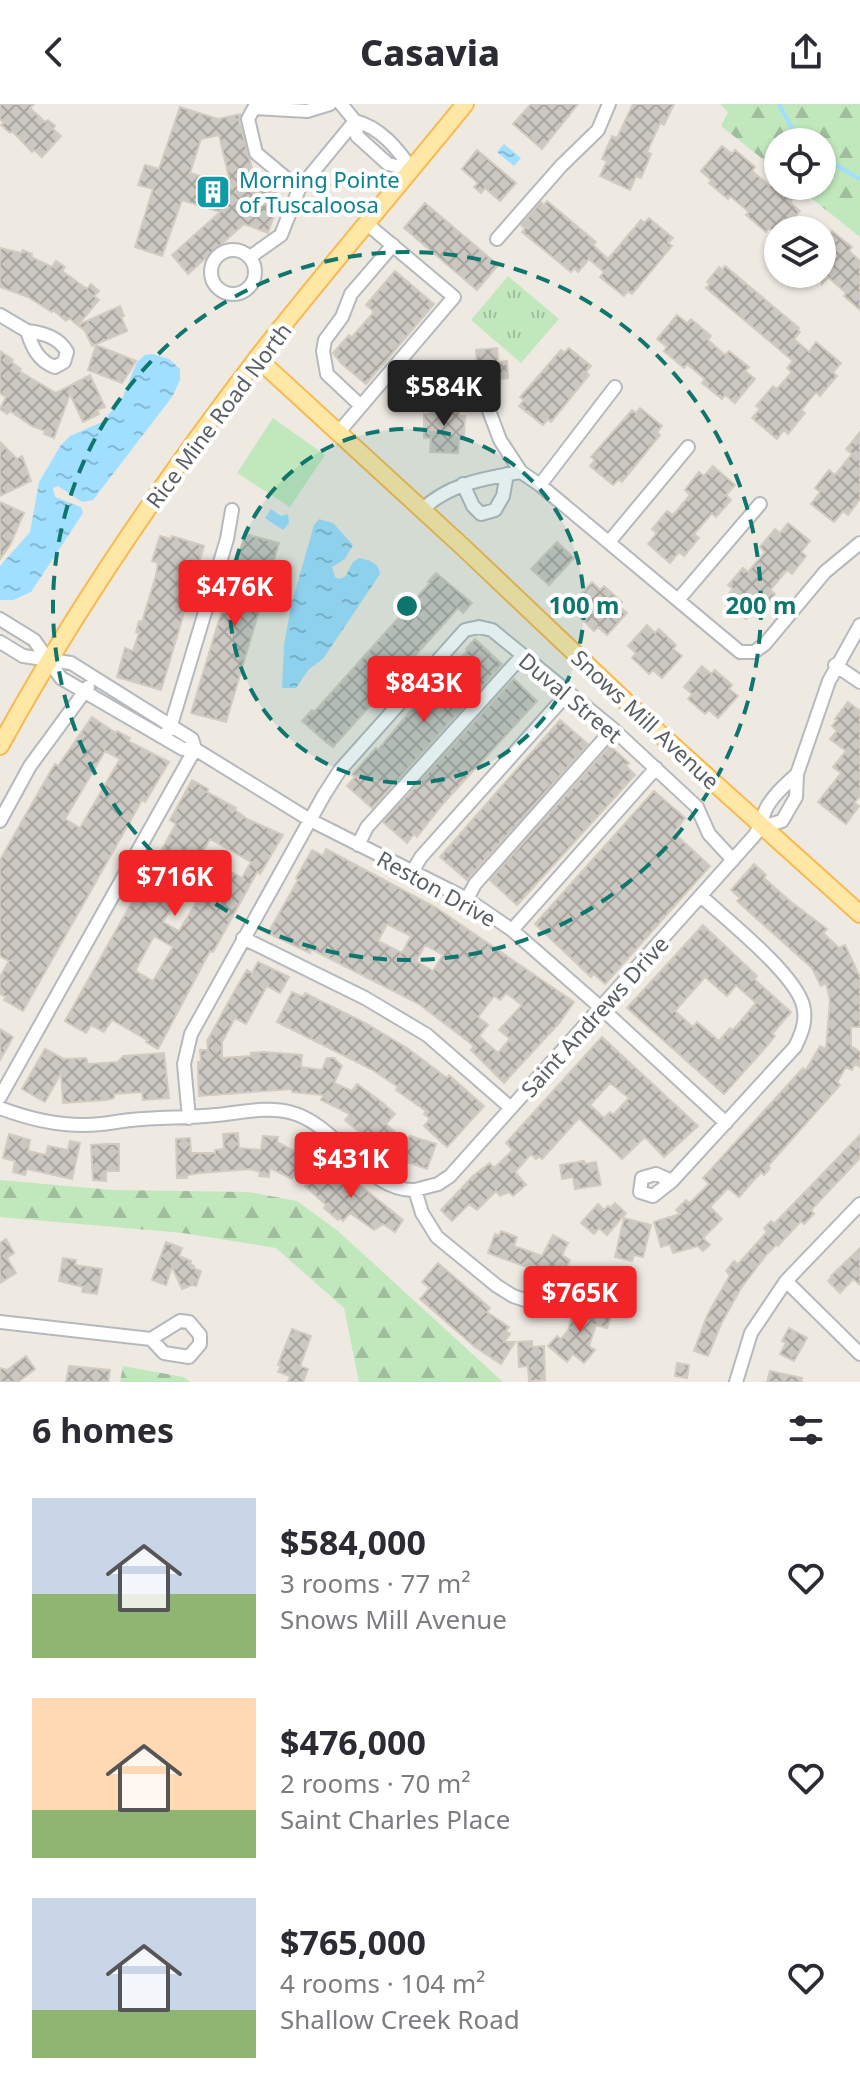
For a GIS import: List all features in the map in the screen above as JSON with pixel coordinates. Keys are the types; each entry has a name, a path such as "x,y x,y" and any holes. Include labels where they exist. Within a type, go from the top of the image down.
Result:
{"main road":[{"name":"Rice Mine Road North","path":"0,746 48,659 117,552 257,358 465,104"},
{"name":"Snows Mill Avenue","path":"257,358 762,827 860,914"}],"street":[{"path":"299,189 256,153 248,119 254,108 307,111 330,104"},
{"path":"341,104 355,121 369,124 400,152 412,170"},
{"path":"497,239 561,166 598,130 609,104"},
{"path":"250,257 281,235 299,189 355,121"},
{"path":"338,433 454,297 366,223"},
{"path":"361,406 327,374 323,351 325,340 342,317 351,294 393,245"},
{"path":"0,315 27,331"},
{"path":"540,485 615,387"},
{"path":"463,484 473,506 481,514 495,510 514,473 485,400"},
{"path":"609,542 688,447"},
{"path":"422,510 434,498 463,484 514,473 540,485 740,652 754,652 765,644 825,572 860,543"},
{"path":"678,600 760,504"},
{"path":"164,738 171,725 227,539 232,510"},
{"path":"0,619 34,640 48,659"},
{"path":"797,774 765,810 762,827 782,821 796,797 797,774 835,665 860,625"},
{"name":"Duval Street","path":"189,1118 185,1050 243,938 340,770 465,630 479,627 492,630 613,729 697,807 709,834 733,860"},
{"path":"0,642 23,656 48,659"},
{"path":"358,845 367,827 522,656"},
{"name":"Reston Drive","path":"48,659 71,663 192,739 195,749"},
{"name":"Reston Drive","path":"48,659 61,678 183,749 195,749 310,820 467,899 512,930 726,1123"},
{"path":"835,665 860,682"},
{"path":"0,821 30,766 95,678"},
{"path":"412,872 421,857 568,693"},
{"path":"467,899 475,884 613,729"},
{"path":"0,1097 195,749"},
{"path":"512,930 656,768"},
{"name":"Saint Andrews Drive","path":"415,1190 438,1184 450,1176 762,827"},
{"path":"672,1181 795,1047 805,1020 798,992 790,980 701,896"},
{"path":"243,938 365,998 427,1035 511,1108"},
{"path":"0,1108 25,1117 68,1125 277,1110 292,1112 327,1132 389,1185 415,1190 422,1213 437,1237 497,1286 513,1296 537,1304"},
{"path":"736,1382 751,1333 786,1281 860,1204"},
{"path":"786,1281 860,1354"},
{"path":"0,1322 151,1339"}],"green space":[{"path":"720,104 860,104 860,237 814,200 836,200 836,128 764,128 764,160 721,126 728,112"},
{"path":"508,276 559,319 521,363 471,320"},
{"path":"273,418 325,455 290,507 237,473"},
{"path":"0,1180 112,1190 248,1192 297,1201 338,1231 503,1382 359,1382 344,1308 276,1248 183,1233 0,1217"},
{"path":"123,1366 183,1377 191,1382 120,1382"}],"water":[{"path":"504,144 521,158 514,166 497,152"},
{"path":"145,355 169,359 180,369 180,380 172,397 93,500 82,502 58,486 53,488 55,497 81,507 83,513 31,592 13,600 0,600 0,566 30,532 39,482 61,445 70,436 102,422 122,399 137,362"},
{"path":"271,509 281,516 288,514 289,523 283,530 265,518"},
{"path":"319,519 333,523 353,545 345,559 332,567 335,577 345,577 353,562 359,558 375,564 380,574 323,659 309,669 296,688 282,688 284,645 291,606 314,525"}],"building":[{"path":"0,104 34,104 30,108 45,122 48,120 55,126 53,129 61,136 42,157 34,150 32,152 12,131 10,133 1,125 4,123 0,119"},
{"path":"531,104 578,104 542,149 513,124"},
{"path":"633,104 674,104 664,125 660,123 647,152 651,154 641,178 636,176 630,190 600,176 607,161 602,159 612,136 617,138"},
{"name":"Morning Pointe of Tuscaloosa","path":"180,107 218,119 240,114 239,121 257,186 281,195 268,233 244,224 188,274 172,255 220,212 182,200 162,256 135,247 153,189 138,185 145,165 159,169","holes":["219,135 231,186 190,173 201,139"]},
{"path":"722,146 732,154 735,150 755,167 752,171 764,181 764,200 792,200 790,202 800,211 796,216 764,216 764,230 746,215 749,212 709,183 711,180 701,171"},
{"path":"477,150 516,183 500,201 485,188 481,193 474,187 478,183 462,169"},
{"path":"547,201 596,242 593,245 608,259 641,220 644,223 649,218 673,238 668,243 672,246 632,294 628,291 624,296 600,277 604,272 589,259 578,272 574,268 571,272 522,232 525,228 521,225 541,202 544,205"},
{"path":"425,203 498,265 477,290 404,228"},
{"path":"836,234 852,247 849,251 860,261 860,310 844,296 846,293 836,284"},
{"path":"0,248 21,253 23,250 52,267 56,261 65,267 62,271 87,289 91,284 99,291 94,296 99,300 78,325 120,306 127,331 92,346 85,331 69,318 66,321 28,297 0,287"},
{"path":"725,266 799,328 800,332 794,339 809,352 816,342 841,363 833,372 837,376 820,396 816,392 801,410 805,413 788,434 784,430 777,439 752,418 760,409 756,406 773,386 777,389 792,372 787,368 793,361 706,288 719,267 722,270"},
{"path":"395,271 434,304 366,384 333,353 374,312 366,305"},
{"path":"677,315 687,323 691,319 711,336 708,340 725,355 729,351 749,367 745,371 755,379 735,403 725,395 722,399 702,383 705,379 687,364 684,368 664,351 667,347 657,339"},
{"path":"96,345 136,361 122,383 88,370"},
{"path":"497,348 498,362 507,361 508,378 499,379 500,382 471,384 469,363 477,363 476,350"},
{"path":"569,348 591,366 586,372 589,375 551,422 548,419 543,425 519,406 524,400 520,397 561,350 564,353"},
{"path":"0,351 13,360 11,362 21,369 19,371 56,393 90,375 105,407 97,410 99,414 83,422 70,394 54,438 44,434 45,431 10,411 7,414 0,409 6,397 0,393"},
{"path":"430,403 459,404 459,416 465,416 464,439 459,439 458,453 430,452 431,438 424,438 424,414 430,414"},
{"path":"640,408 662,426 657,432 660,435 622,482 619,479 613,485 590,466 595,460 591,457 632,410 636,413"},
{"path":"860,432 860,499 848,515 843,511 834,522 811,504 820,492 815,488 829,470 835,475 852,454 846,449"},
{"path":"0,442 17,459 22,456 31,481 0,496"},
{"path":"713,466 735,485 726,495 731,500 716,517 712,513 694,534 699,538 684,556 679,552 670,563 648,544 657,533 652,529 667,511 673,515 690,495 685,490 699,472 704,476"},
{"path":"0,502 24,513 0,559"},
{"path":"788,523 810,541 801,552 806,556 792,574 787,570 770,590 775,594 760,613 755,609 746,619 723,600 733,589 728,585 743,568 748,572 765,552 760,547 775,529 780,533"},
{"path":"245,534 279,543 226,722 191,713"},
{"path":"160,536 171,539 172,536 204,546 161,690 117,677 125,648 133,651 139,633 136,632 139,621 142,622 156,575 158,563 152,561"},
{"path":"557,542 574,558 549,585 531,569"},
{"path":"436,573 472,603 463,613 458,608 333,747 302,721 312,710 314,712"},
{"path":"592,582 600,590 604,586 622,602 618,605 627,613 607,635 598,627 594,631 577,615 581,610 573,603"},
{"path":"647,625 655,633 659,629 676,645 673,649 682,656 662,678 653,670 649,674 632,658 636,653 628,646"},
{"path":"475,639 502,664 372,808 347,786 355,777 352,775 376,748 378,750 426,692 429,694"},
{"path":"702,666 711,674 715,670 732,685 729,689 738,696 718,718 709,710 705,714 688,699 692,694 684,687"},
{"path":"514,679 537,701 441,806 417,837 414,834 407,843 383,822"},
{"path":"848,702 860,711 860,796 854,803 859,806 846,824 818,802 841,773 833,767 846,751 830,739 837,731 832,726 835,719"},
{"path":"92,717 130,738 128,741 169,762 145,802 142,800 23,1011 4,1000 6,997 0,994 0,977 9,961 0,956 0,860 55,764 58,766","holes":["105,751 120,759 80,828 65,819"]},
{"path":"560,720 588,744 467,880 440,857"},
{"path":"610,746 629,763 626,766 635,775 517,905 490,880"},
{"path":"192,780 236,808 247,819 283,835 260,874 257,872 213,952 210,951 158,1049 112,1020 104,1032 91,1025 86,1033 65,1021 176,824 170,820","holes":["210,839 251,862 242,878 219,865 179,931 163,922 192,876","154,936 173,947 153,981 136,969"]},
{"path":"654,791 685,818 674,833 710,866 605,984 594,974 591,977 535,924"},
{"path":"326,849 435,907 574,1002 560,1022 504,1083 471,1050 474,1046 419,1004 311,949 310,953 268,933 312,850 323,856","holes":["387,924 411,936 402,953 378,941","425,945 443,955 433,971 416,961","506,993 522,1005 499,1030 510,1039 498,1053 479,1036 488,1025 478,1017 494,996 500,1000"]},
{"path":"754,864 766,875 764,878 827,929 823,933 839,948 845,945 860,977 860,1027 851,1027 851,1046 860,1052 860,1067 855,1064 852,1070 846,1067 837,1082 840,1085 768,1166 770,1168 764,1175 761,1172 739,1197 728,1188 710,1207 722,1219 703,1238 710,1245 703,1251 698,1246 673,1253 670,1244 661,1247 654,1222 680,1214 676,1210 686,1200 690,1203 709,1184 703,1178 803,1068 806,1070 820,1046 826,1049 830,1000 826,983 821,986 812,968 737,901 740,898 731,890"},
{"path":"703,925 757,976 754,979 791,1012 772,1034 775,1036 724,1094 627,1008","holes":["705,977 727,996 736,985 756,1003 719,1041 697,1022 693,1027 675,1011"]},
{"path":"258,962 289,977 280,993 267,986 246,1024 235,1018 222,1042 222,1058 264,1052 302,1055 301,1067 322,1070 327,1058 334,1058 342,1066 334,1083 352,1091 357,1084 383,1103 395,1114 386,1124 405,1141 410,1136 436,1144 427,1169 387,1155 345,1120 350,1114 321,1100 323,1095 292,1092 292,1089 199,1096 200,1050 208,1050 207,1041 234,992 247,970 252,973"},
{"path":"292,992 303,997 305,993 365,1023 407,1048 447,1078 449,1075 484,1106 447,1147 424,1126 430,1119 424,1114 426,1111 396,1090 398,1087 371,1069 277,1022"},
{"path":"0,1029 13,1037 0,1060"},
{"path":"602,1037 698,1126 664,1157 645,1137 622,1159 579,1118 542,1159 539,1156 536,1159 531,1154 515,1172 526,1185 513,1196 509,1192 500,1196 496,1191 477,1210 469,1204 452,1221 441,1210 473,1176 490,1163 494,1168 513,1150 506,1143","holes":["610,1083 629,1098 613,1115 610,1112 604,1118 590,1105"]},
{"path":"45,1049 64,1059 86,1058 88,1064 118,1062 123,1056 164,1053 169,1098 143,1100 142,1092 114,1094 114,1098 106,1100 63,1103 61,1073 45,1102 22,1089"},
{"path":"238,1133 239,1148 261,1150 263,1136 278,1137 277,1142 294,1151 301,1139 314,1146 297,1178 294,1175 292,1179 270,1168 269,1177 259,1176 260,1172 250,1169 177,1178 176,1139 190,1138 191,1153 215,1153 215,1150 224,1149 223,1134"},
{"path":"9,1134 30,1140 28,1151 46,1155 48,1146 68,1150 70,1141 80,1143 72,1179 27,1169 25,1175 13,1172 15,1161 3,1158"},
{"path":"860,1135 860,1158 811,1210 814,1214 804,1224 801,1221 766,1255 741,1288 708,1356 694,1351 707,1316 730,1275 726,1271 734,1261 738,1264 767,1232 764,1228 771,1221 774,1224"},
{"path":"119,1144 119,1171 106,1171 106,1181 93,1180 91,1145"},
{"path":"584,1161 585,1164 596,1162 601,1185 575,1189 573,1177 562,1179 560,1165"},
{"path":"336,1166 403,1220 395,1232 383,1224 374,1230 350,1213 343,1221 338,1220 324,1208 326,1205 305,1186 320,1170 326,1176"},
{"path":"615,1203 626,1213 607,1235 599,1228 594,1234 581,1223 598,1204 604,1210"},
{"path":"624,1218 651,1225 643,1257 634,1255 632,1261 615,1257"},
{"path":"501,1231 517,1237 514,1246 542,1256 553,1235 568,1243 562,1255 570,1260 561,1277 605,1269 607,1282 596,1284 598,1297 573,1301 570,1284 533,1265 532,1269 488,1253 495,1234 499,1236"},
{"path":"6,1239 14,1253 7,1258 16,1273 0,1283 0,1243"},
{"path":"166,1242 182,1248 179,1256 191,1261 193,1268 201,1271 196,1286 182,1289 172,1267 166,1285 152,1280"},
{"path":"860,1248 860,1285 853,1279 840,1293 828,1281"},
{"path":"63,1258 76,1260 75,1265 102,1269 97,1294 82,1292 83,1287 59,1281"},
{"path":"438,1263 490,1308 487,1312 509,1327 506,1331 510,1334 504,1342 515,1342 501,1364 475,1347 420,1299 430,1288 422,1282"},
{"path":"576,1305 611,1316 607,1328 596,1325 589,1346 595,1350 584,1363 573,1354 567,1362 548,1346 557,1336 561,1339 568,1330"},
{"path":"789,1328 807,1338 794,1361 780,1354"},
{"path":"292,1329 311,1336 300,1366 308,1369 303,1382 288,1382 290,1376 278,1372"},
{"path":"532,1341 532,1347 544,1346 545,1380 529,1381 528,1366 519,1367 518,1342"},
{"path":"26,1356 35,1369 18,1382 0,1382 0,1368 7,1370"},
{"path":"677,1363 689,1365 687,1378 675,1376"},
{"path":"69,1366 110,1370 108,1382 66,1382"},
{"path":"770,1371 802,1378 801,1382 767,1382"}],"waterway":[{"path":"779,104 792,128"},
{"path":"836,165 860,179"}],"place":[{"name":"Morning Pointe of Tuscaloosa","path":"213,192"}]}
